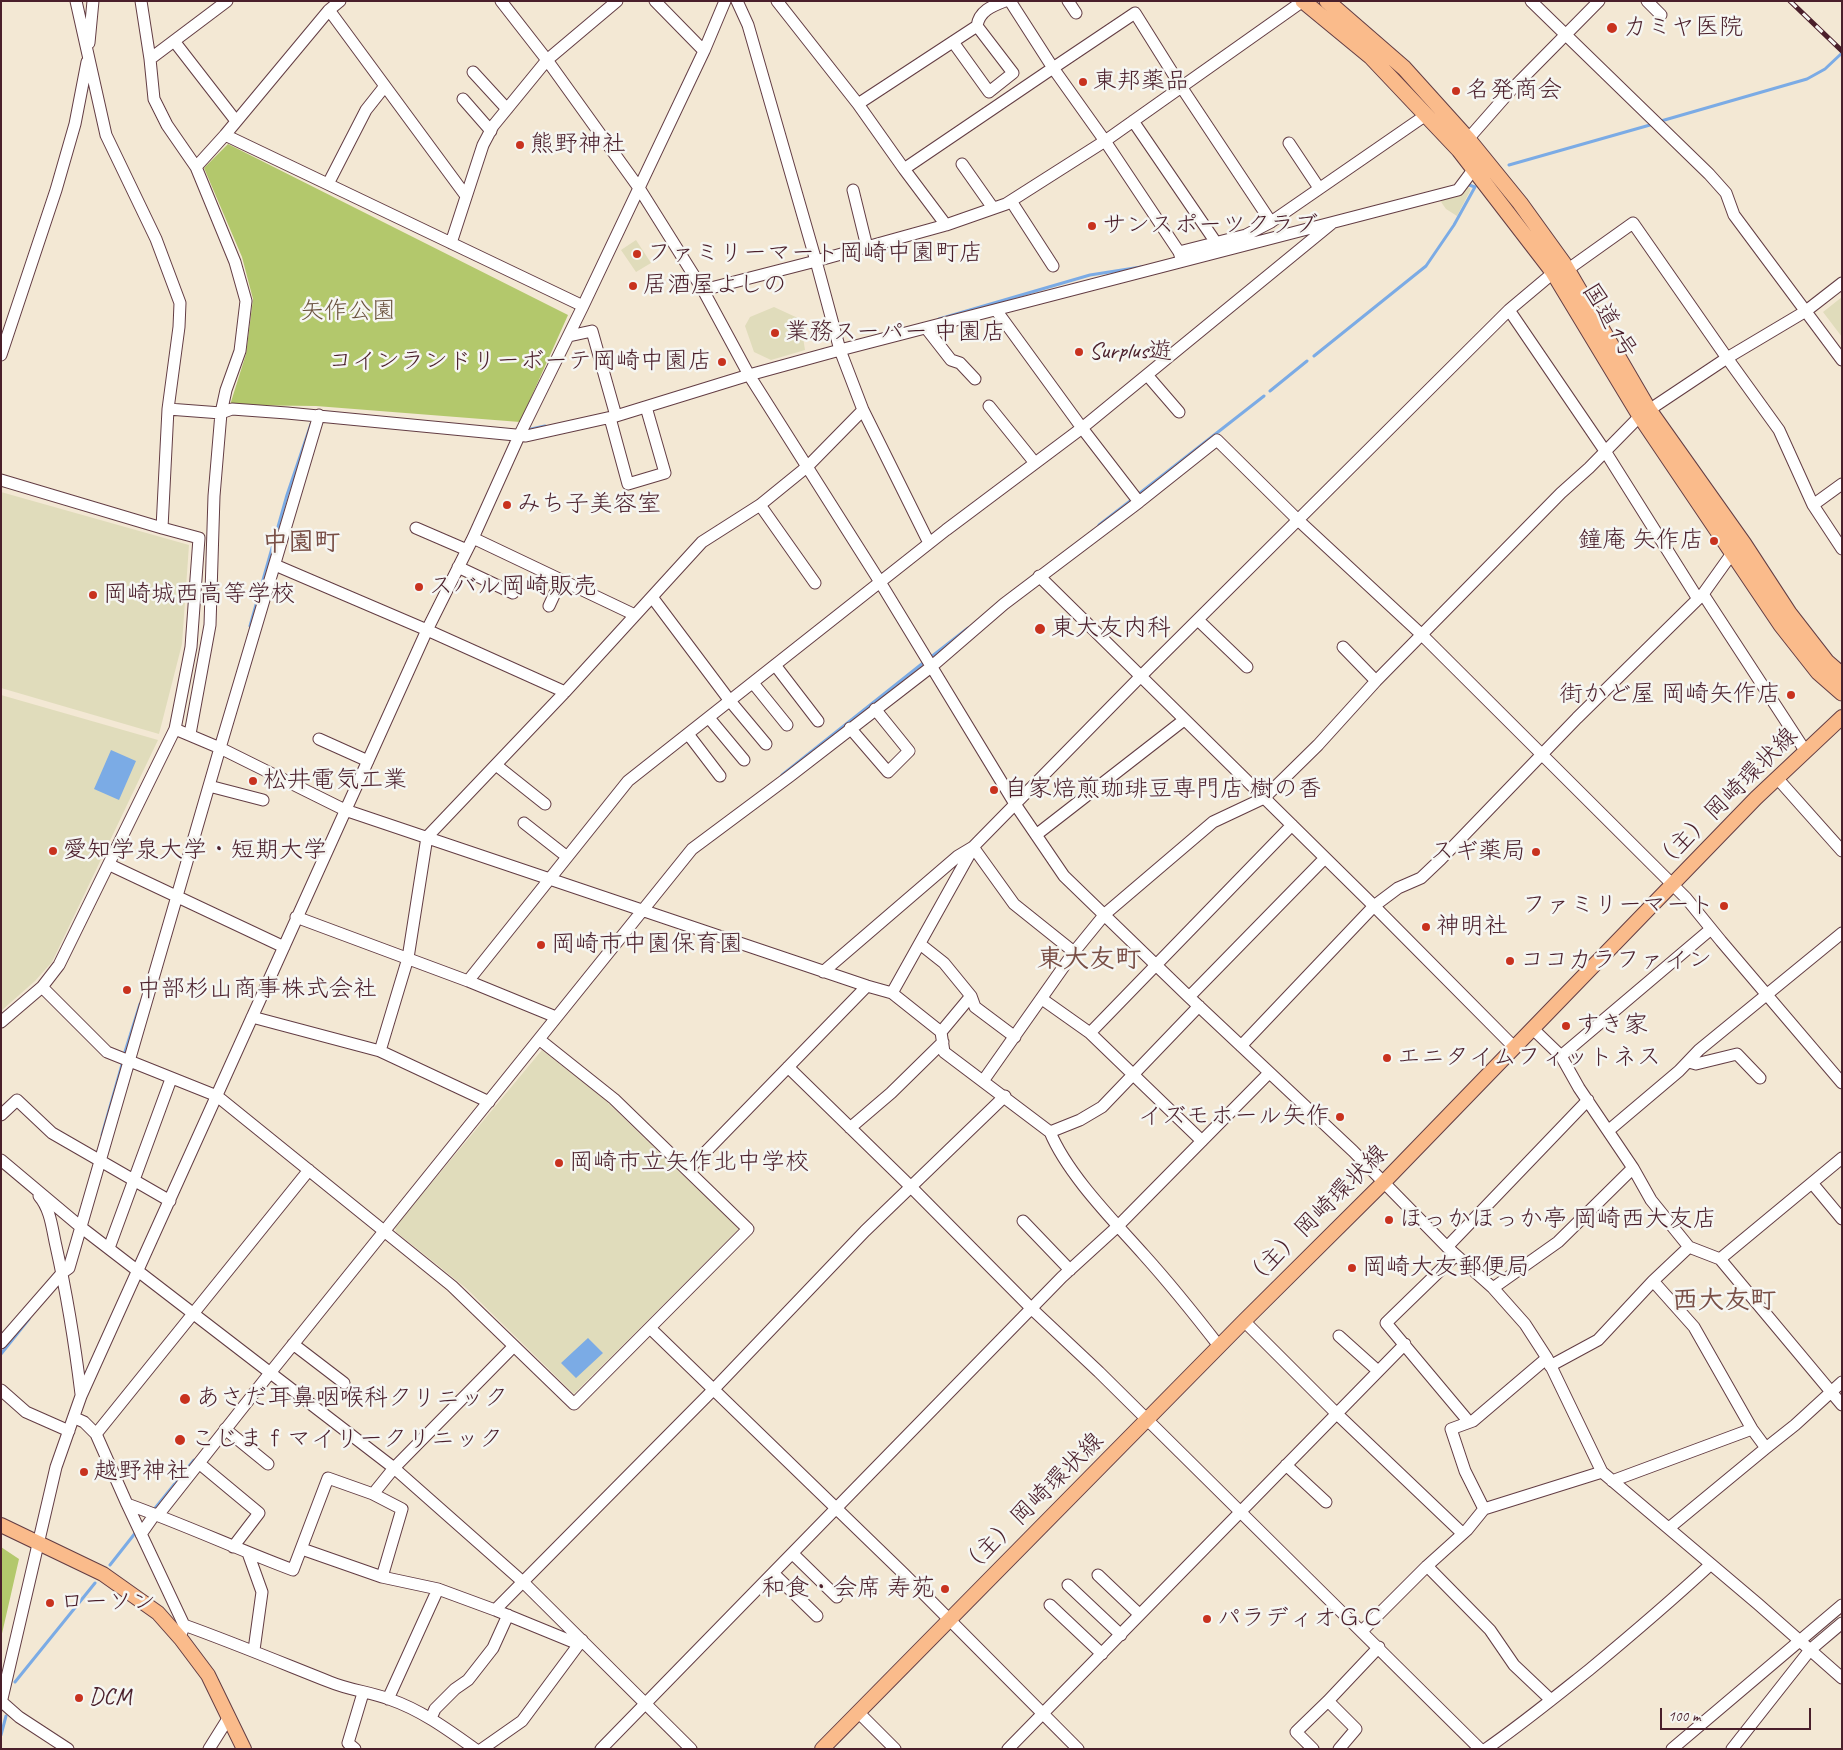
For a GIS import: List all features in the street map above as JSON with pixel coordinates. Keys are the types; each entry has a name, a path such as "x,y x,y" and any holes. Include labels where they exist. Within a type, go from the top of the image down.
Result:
{"highway":[{"name":"国道1号","path":"1303,1 1371,58 1459,150 1473,170 1561,269"},
{"name":"国道1号","path":"1327,1 1404,68 1468,139 1520,203 1645,413 1738,548 1827,662 1842,675"},
{"name":"国道1号","path":"1738,548 1780,625 1818,672 1842,693"}],"main road":[{"name":"（主）岡崎環状線","path":"822,1749 1515,1048 1532,1028 1777,778 1842,717"},
{"path":"1,1525 103,1574 158,1613 208,1675 244,1749"}],"street":[{"path":"76,1 106,135 156,239 180,303 179,326 168,409 162,528"},
{"path":"1,355 56,190 75,124 88,57 93,1"},
{"path":"141,1 154,99 167,125 196,167 235,262 246,301 240,351 226,390 221,413 214,496 210,626 190,734"},
{"path":"150,59 227,1"},
{"path":"196,167 329,10 340,1"},
{"path":"501,1 547,60 639,188 704,290 749,375 880,582 1015,804 1064,876 1353,1151 1447,1247 1493,1288 1525,1324 1548,1362 1602,1472 1842,1678"},
{"path":"451,243 482,145 491,131 547,60 617,1"},
{"path":"655,1 704,51"},
{"path":"68,1749 19,1717 2,1702 56,1467 81,1396 427,630 473,538 519,436 569,336 704,51 725,1"},
{"path":"737,1 748,25 840,350 863,410 929,543"},
{"path":"776,1 858,104 946,225"},
{"path":"858,104 976,26 987,4 1005,1"},
{"path":"1010,1 1053,68 1105,141 1181,256"},
{"path":"1068,1 1076,13"},
{"path":"704,290 816,262 946,225 1011,201 1105,141 1303,1"},
{"path":"1531,1 1709,174 1726,193 1734,215 1842,360"},
{"path":"1468,139 1512,89 1599,1"},
{"path":"1647,1 1661,15"},
{"path":"329,10 466,196"},
{"path":"904,169 1135,13 1182,88 1271,222"},
{"path":"953,42 989,92 1013,73 976,26"},
{"path":"174,41 236,121"},
{"path":"473,72 507,109"},
{"path":"328,184 366,110 385,86"},
{"path":"463,99 491,131"},
{"path":"168,409 221,413 232,409 319,415 519,436 613,417 749,375 996,310 1246,235 1271,222 1426,116"},
{"path":"1133,121 1216,244"},
{"path":"224,135 583,306"},
{"path":"1289,144 1319,188"},
{"path":"962,164 993,208"},
{"path":"1181,256 1335,221 1458,190 1473,170"},
{"path":"853,190 867,247"},
{"path":"1011,201 1054,266"},
{"path":"468,981 548,878 628,781 929,543 1082,428 1335,221"},
{"path":"823,972 958,856 973,847 1140,677 1510,310 1561,269 1633,223 1779,430 1813,505 1842,549"},
{"path":"983,1081 1074,952 1105,914 1212,822 1264,798 1315,748 1376,681 1561,493 1645,413 1727,358 1806,311 1842,283"},
{"path":"996,310 1082,428 1139,502"},
{"path":"1510,310 1806,752"},
{"path":"926,328 951,360 960,362 975,379"},
{"path":"569,336 592,331 628,484 665,473 646,407"},
{"path":"1147,375 1180,412"},
{"path":"989,406 1035,463"},
{"path":"380,1050 408,958 427,837 565,692 702,542 760,505 808,466 863,410"},
{"path":"1,1343 62,1273 69,1268 319,415"},
{"path":"139,1531 200,1464 225,1429 293,1344 692,850 931,667 1039,576 1139,502 1217,440 1298,520 1422,635 1686,898 1710,929 1842,1083"},
{"path":"1,480 199,538 192,647 175,729 110,865 59,965 42,987 1,1022"},
{"path":"1813,505 1842,484"},
{"path":"760,505 815,582"},
{"path":"416,528 467,550"},
{"path":"473,538 634,615"},
{"path":"1241,1046 1374,906 1398,888 1421,878 1441,859 1577,718 1700,596 1738,548"},
{"path":"275,565 565,692"},
{"path":"458,568 513,593"},
{"path":"1039,576 1374,906 1515,1048"},
{"path":"549,606 561,580"},
{"path":"652,597 730,701 766,744"},
{"path":"1198,620 1247,667"},
{"path":"1343,646 1376,681"},
{"path":"775,666 818,721"},
{"path":"752,683 787,725"},
{"path":"850,728 888,772 909,751 875,710"},
{"path":"709,718 744,760"},
{"path":"1036,835 1184,720"},
{"path":"175,729 220,748 345,810 823,972 892,993 942,1037 944,1052 1005,1096 1050,1132 1077,1176 1118,1226 1179,1294 1219,1346"},
{"path":"688,734 720,776"},
{"path":"319,739 368,761"},
{"path":"496,765 545,804"},
{"path":"1777,778 1842,851"},
{"path":"209,786 263,800"},
{"path":"524,823 566,856"},
{"path":"1090,1033 1292,825"},
{"path":"892,993 973,847"},
{"path":"973,847 1014,904 1074,952"},
{"path":"1189,997 1325,858"},
{"path":"110,865 284,947"},
{"path":"296,917 468,981 556,1018"},
{"path":"1561,1056 1710,929"},
{"path":"1608,1131 1689,1062 1699,1050 1842,933"},
{"path":"920,944 944,963 971,996 975,1007 1015,1037"},
{"path":"688,1170 867,986"},
{"path":"42,987 107,1052 216,1096 452,1286 574,1404 748,1229 614,1099 540,1040"},
{"path":"850,1128 891,1093 942,1037 971,996"},
{"path":"1042,999 1090,1033 1202,1141"},
{"path":"1050,1132 1080,1120 1102,1107 1199,1006"},
{"path":"252,1017 380,1050 489,1102"},
{"path":"1532,1028 1561,1056 1579,1088 1633,1168 1651,1200 1689,1247 1720,1259 1842,1406"},
{"path":"1689,1062 1696,1064 1737,1054 1760,1078"},
{"path":"788,1067 1032,1309 1099,1372 1379,1647 1480,1749"},
{"path":"601,1749 1070,1270 1118,1226 1269,1073"},
{"path":"109,1248 171,1079"},
{"path":"496,1610 714,1389 864,1231 1005,1096"},
{"path":"1,1115 17,1100 52,1133 170,1200"},
{"path":"1447,1247 1588,1100"},
{"path":"1720,1259 1842,1158"},
{"path":"2,1161 82,1228 394,1468 522,1582 580,1642 691,1749"},
{"path":"1493,1288 1558,1242 1633,1168"},
{"path":"96,1434 310,1170"},
{"path":"21,1175 41,1199 48,1212 62,1273 77,1359 81,1396"},
{"path":"1812,1183 1842,1219"},
{"path":"1023,1221 1070,1270"},
{"path":"1484,1509 1465,1471 1451,1429 1473,1420 1548,1362 1598,1340 1653,1281 1689,1247"},
{"path":"1456,1255 1386,1323 1469,1422"},
{"path":"1653,1281 1694,1327 1752,1429 1766,1448"},
{"path":"1244,1322 1462,1533"},
{"path":"650,1328 950,1620 1078,1749"},
{"path":"1339,1336 1378,1371"},
{"path":"293,1344 344,1383"},
{"path":"1008,1749 1405,1344"},
{"path":"373,1494 394,1468 514,1346"},
{"path":"1669,1528 1795,1425 1842,1382"},
{"path":"1,1390 26,1412 69,1431"},
{"path":"74,1418 84,1422 96,1434 139,1531 184,1624 180,1639"},
{"path":"225,1429 268,1464"},
{"path":"1612,1481 1752,1429"},
{"path":"200,1464 259,1513 233,1547"},
{"path":"1286,1465 1326,1502"},
{"path":"1362,1631 1484,1509 1602,1472"},
{"path":"127,1504 293,1570 328,1478 373,1494 402,1510 382,1577"},
{"path":"302,1549 382,1577 438,1589 580,1642"},
{"path":"248,1553 262,1592 254,1650"},
{"path":"793,1554 837,1597"},
{"path":"1486,1749 1502,1744 1675,1598 1710,1564"},
{"path":"1427,1566 1490,1630 1514,1665 1552,1700"},
{"path":"774,1573 817,1616"},
{"path":"1098,1574 1139,1614"},
{"path":"1068,1585 1121,1635"},
{"path":"388,1699 438,1589"},
{"path":"1050,1604 1102,1654"},
{"path":"1672,1749 1842,1605"},
{"path":"430,1718 435,1709 468,1680 493,1648 508,1615"},
{"path":"1732,1749 1810,1650 1842,1623"},
{"path":"184,1624 254,1650 332,1683 388,1699 430,1718 458,1744 475,1749"},
{"path":"482,1749 522,1721 580,1642"},
{"path":"1313,1749 1296,1732 1328,1702 1379,1647"},
{"path":"355,1749 348,1743 363,1693"},
{"path":"1328,1702 1356,1729 1339,1749"},
{"path":"858,1712 896,1749"},
{"path":"209,1749 229,1717"}],"shaded area":[{"path":"1465,187 1470,188 1470,191 1457,216 1446,209 1439,199"},
{"path":"636,240 651,263 636,272 621,250"},
{"path":"1842,297 1842,337 1823,312"},
{"path":"774,307 800,319 805,350 771,360 754,352 745,326 750,317"},
{"name":"岡崎城西高等学校","path":"1,492 189,545 182,644 159,734 1,688"},
{"name":"愛知学泉大学・短期大学","path":"1,695 158,740 52,962 35,981 1,1011"},
{"name":"岡崎市立矢作北中学校","path":"542,1050 604,1099 739,1229 574,1394 466,1288 396,1232 395,1227"}],"green space":[{"name":"矢作公園","path":"228,144 568,315 520,422 316,406 230,405 246,354 253,299 242,257 204,168"},
{"path":"1,1547 19,1559 1,1638"}],"water":[{"path":"111,750 136,761 119,800 94,789"},
{"path":"588,1338 603,1353 576,1378 561,1363"}],"waterway":[{"path":"1661,121 1807,79 1825,69 1842,53"},
{"path":"1509,165 1650,125"},
{"path":"1314,356 1426,266 1454,225 1475,187 1466,184"},
{"path":"939,319 1090,275 1141,267"},
{"path":"1270,391 1307,361"},
{"path":"1140,493 1264,396"},
{"path":"250,626 287,495 311,424"},
{"path":"531,429 545,426"},
{"path":"1099,525 1134,498"},
{"path":"931,657 968,628"},
{"path":"782,775 923,663"},
{"path":"124,1055 140,1004"},
{"path":"102,1135 123,1061"},
{"path":"1,1354 29,1319"},
{"path":"152,1512 194,1460"},
{"path":"110,1565 136,1532"},
{"path":"15,1682 95,1583"},
{"path":"1,1735 6,1716"}],"railway":[{"path":"1790,1 1842,51"}],"place":[{"name":"カミヤ医院","path":"1612,28"},
{"name":"東邦薬品","path":"1083,82"},
{"name":"名発商会","path":"1456,91"},
{"name":"熊野神社","path":"520,145"},
{"name":"サンスポーツクラブ","path":"1092,226"},
{"name":"ファミリーマート岡崎中園町店","path":"637,254"},
{"name":"居酒屋よしの","path":"633,286"},
{"name":"業務スーパー 中園店","path":"775,333"},
{"name":"Surplus遊","path":"1079,352"},
{"name":"コインランドリーボーテ岡崎中園店","path":"722,362"},
{"name":"みち子美容室","path":"507,505"},
{"name":"鐘庵 矢作店","path":"1714,541"},
{"name":"スバル岡崎販売","path":"419,587"},
{"name":"岡崎城西高等学校","path":"93,595"},
{"name":"東大友内科","path":"1040,629"},
{"name":"街かど屋 岡崎矢作店","path":"1791,695"},
{"name":"松井電気工業","path":"253,781"},
{"name":"自家焙煎珈琲豆専門店 樹の香","path":"994,790"},
{"name":"愛知学泉大学・短期大学","path":"53,851"},
{"name":"スギ薬局","path":"1536,852"},
{"name":"ファミリーマート","path":"1724,906"},
{"name":"神明社","path":"1426,927"},
{"name":"岡崎市中園保育園","path":"541,945"},
{"name":"ココカラファイン","path":"1510,961"},
{"name":"中部杉山商事株式会社","path":"127,990"},
{"name":"すき家","path":"1566,1026"},
{"name":"エニタイムフィットネス","path":"1387,1058"},
{"name":"イズモホール矢作","path":"1340,1117"},
{"name":"岡崎市立矢作北中学校","path":"559,1163"},
{"name":"ほっかほっか亭 岡崎西大友店","path":"1389,1220"},
{"name":"岡崎大友郵便局","path":"1352,1268"},
{"name":"あさだ耳鼻咽喉科クリニック","path":"185,1399"},
{"name":"こじまｆマイリークリニック","path":"180,1440"},
{"name":"越野神社","path":"84,1472"},
{"name":"和食・会席 寿苑","path":"945,1589"},
{"name":"ローソン","path":"50,1603"},
{"name":"パラディオＧＣ","path":"1207,1619"},
{"name":"DCM","path":"79,1698"}],"district":[{"name":"中園町","path":"301,543"},
{"name":"東大友町","path":"1089,960"},
{"name":"西大友町","path":"1724,1301"}]}
